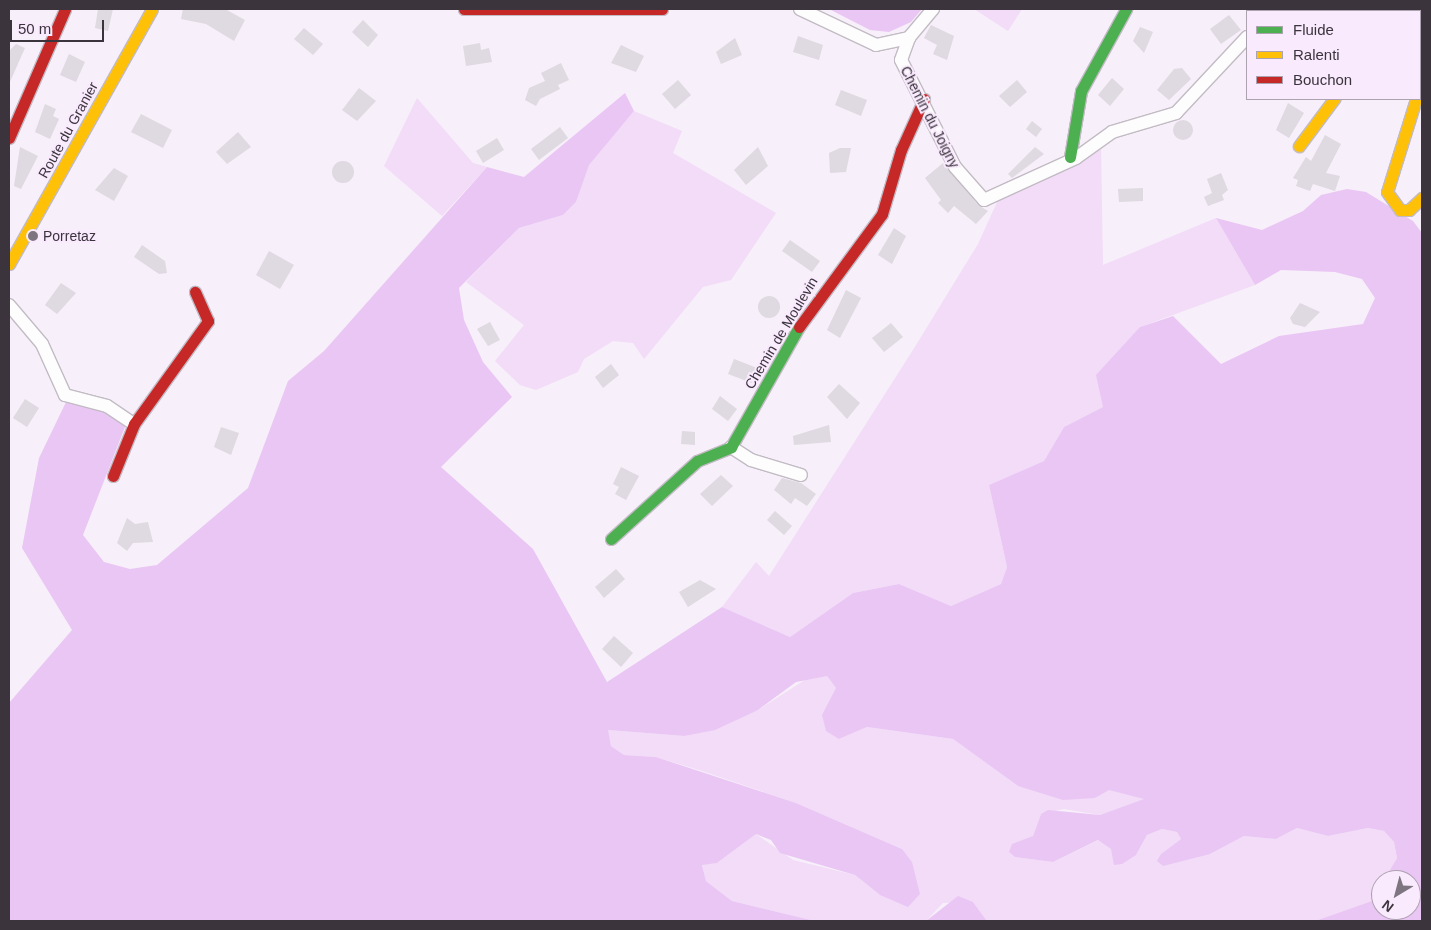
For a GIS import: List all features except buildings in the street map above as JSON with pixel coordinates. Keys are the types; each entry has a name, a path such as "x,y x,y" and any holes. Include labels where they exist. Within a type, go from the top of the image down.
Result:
{"street":[{"path":"9,138 65,9"},
{"name":"Route du Granier","path":"9,264 152,9"},
{"path":"464,9 502,12 662,9"},
{"path":"800,9 876,45 909,38 933,9"},
{"path":"1070,157 1068,148 1081,91 1126,9"},
{"name":"Chemin du Joigny","path":"909,38 901,60 908,79 924,99 955,167 984,200 1070,157 1076,158 1112,132 1176,113 1246,38"},
{"name":"Chemin de Moulevin","path":"731,447 809,309 882,214 901,150 924,99"},
{"path":"1299,146 1333,100"},
{"path":"1416,100 1387,192 1390,202 1400,210 1409,210 1422,198"},
{"path":"113,476 134,424 208,321 195,292"},
{"path":"9,305 42,344 65,395 107,406 134,424"},
{"path":"611,539 697,461 731,447 751,460 801,475"}],"shaded area":[{"path":"829,9 922,9 911,22 889,32 870,30"},
{"path":"974,9 1022,9 1008,31"},
{"path":"625,93 634,111 589,165 576,202 563,215 519,228 459,288 464,320 483,362 512,397 441,467 533,549 607,682 722,607 790,637 853,593 899,584 951,606 1001,584 1007,567 989,485 1044,461 1064,427 1103,407 1096,375 1140,327 1173,316 1221,364 1279,336 1363,324 1375,298 1362,279 1335,272 1281,270 1255,285 1216,218 1262,230 1303,211 1321,195 1347,189 1366,192 1413,221 1422,233 1422,921 1315,921 1371,901 1371,920 1421,920 1421,870 1390,870 1397,858 1394,842 1384,831 1368,828 1328,836 1297,828 1276,839 1244,836 1210,854 1163,866 1157,861 1161,854 1181,839 1177,832 1162,829 1147,835 1136,855 1122,864 1114,865 1111,849 1098,840 1053,862 1015,857 1009,852 1012,844 1033,836 1041,814 1048,810 1100,815 1144,799 1109,790 1095,798 1063,800 1018,786 953,739 867,727 839,739 826,731 822,715 836,688 827,676 796,682 758,710 715,730 684,736 608,730 611,746 624,755 656,757 796,803 902,849 912,862 920,894 908,907 880,895 855,875 780,853 771,840 756,834 717,863 702,865 706,881 732,901 815,921 9,921 9,703 72,630 22,548 39,458 67,400 106,411 125,427 83,535 104,562 130,569 157,565 248,488 288,381 324,351 487,167 524,177"},
{"path":"417,98 473,163 487,167 442,216 384,166"},
{"path":"634,111 682,131 673,153 776,213 731,280 703,287 644,359 633,343 613,341 584,359 578,372 536,390 520,385 495,361 524,325 466,282 519,228 563,215 576,202 588,165"},
{"path":"1101,145 1103,265 1216,218 1255,285 1140,327 1103,407 1064,427 1044,461 989,485 1007,567 1001,584 951,606 899,584 853,593 790,637 722,607 756,562 769,576 978,244 999,198"},
{"path":"811,676 827,676 836,688 839,739 867,727 953,739 1018,786 1095,798 1109,789 1145,799 1100,815 1064,809 1041,814 1033,836 1010,852 1015,857 1053,862 1099,840 1111,849 1136,855 1147,835 1162,829 1177,832 1181,839 1161,854 1210,854 1244,836 1276,839 1297,828 1328,836 1368,828 1384,831 1394,842 1397,858 1390,870 1371,870 1371,902 1315,921 987,921 973,902 943,903 926,921 815,921 732,901 706,881 702,864 717,863 756,834 793,860 855,875 880,895 902,849 796,803 702,771 656,757 624,755 611,746 607,730 684,736 758,710"},
{"path":"958,896 973,902 987,921 926,921"}],"traffic: fast":[{"path":"1070,157 1081,91 1126,9"},
{"path":"611,539 697,461 731,447 799,327"}],"traffic: slow":[{"path":"9,264 152,9"},
{"path":"1299,146 1333,100"},
{"path":"1416,100 1387,192 1400,210 1409,210 1422,198"}],"traffic: jam":[{"path":"9,138 65,9"},
{"path":"464,9 662,9"},
{"path":"799,327 882,214 901,150 924,99"},
{"path":"113,476 134,424 208,321 195,292"}],"place":[{"name":"Porretaz","path":"33,236"}]}
